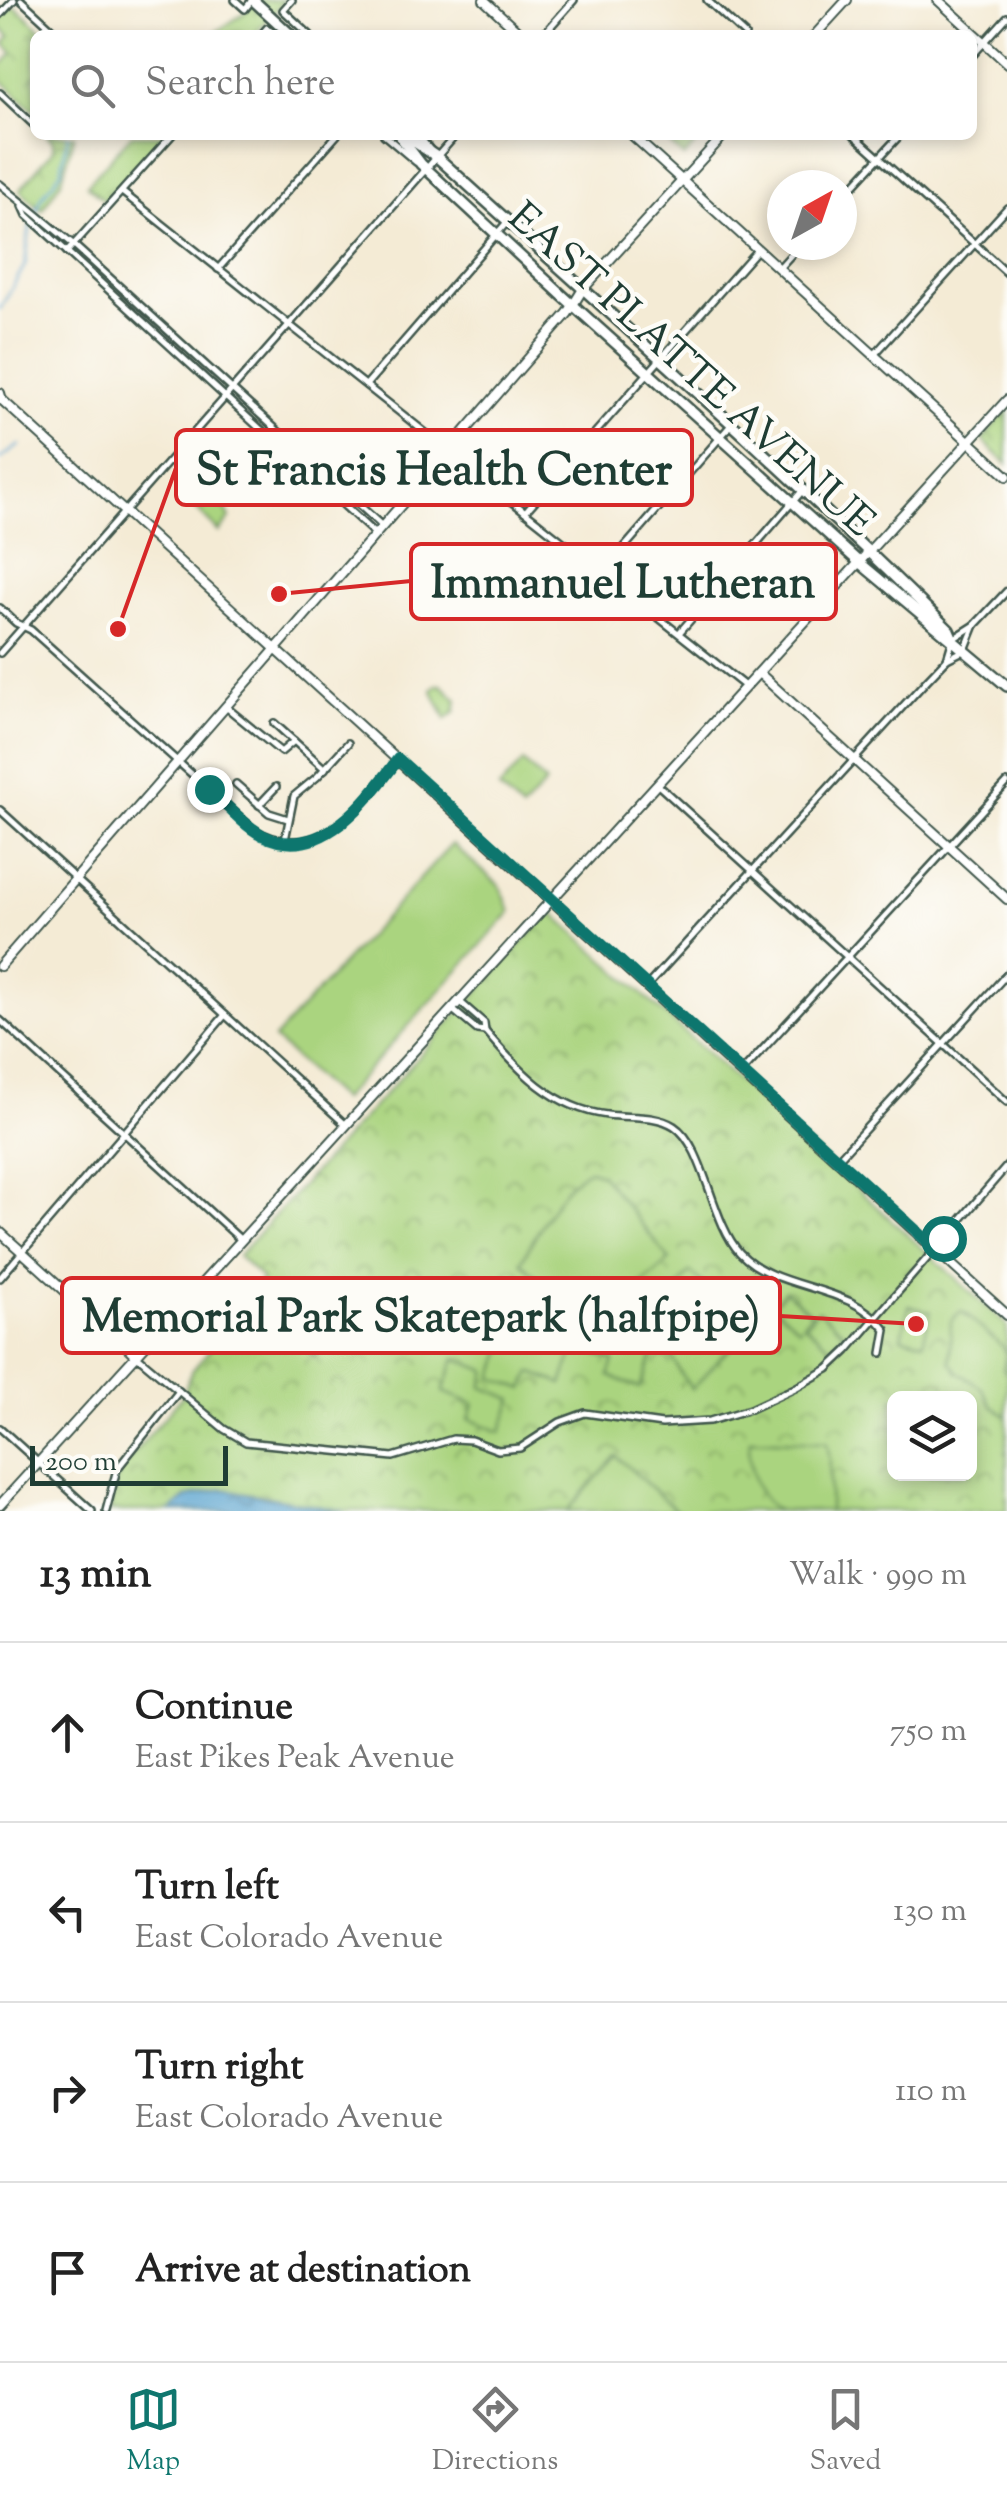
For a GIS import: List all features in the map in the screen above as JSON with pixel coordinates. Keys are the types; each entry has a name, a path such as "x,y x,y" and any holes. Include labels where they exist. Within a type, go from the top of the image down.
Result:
{"main road":[{"path":"252,0 285,30"},
{"path":"484,0 517,30"},
{"path":"820,30 847,0"},
{"path":"938,0 971,30"},
{"path":"977,36 1007,63"},
{"name":"EAST PLATTE AVENUE","path":"405,140 424,166 574,306 860,563 1007,686"},
{"name":"EAST PLATTE AVENUE","path":"409,140 434,155 660,358 870,552 949,630 952,639"},
{"path":"637,140 1007,476"},
{"path":"0,966 574,306 583,290 719,140"},
{"path":"1,398 1007,1315"},
{"path":"0,1505 1007,400"},
{"path":"759,673 1007,899"},
{"path":"0,1232 137,1356"}],"street":[{"path":"0,15 17,0 53,30"},
{"path":"235,0 244,9 252,0"},
{"path":"292,0 283,10 305,30"},
{"path":"547,30 574,0"},
{"path":"706,0 739,30"},
{"path":"977,50 1007,18"},
{"path":"0,93 30,121"},
{"path":"67,252 168,140"},
{"path":"218,269 333,140"},
{"path":"390,140 424,166"},
{"path":"422,140 434,155"},
{"path":"0,653 450,140"},
{"path":"859,140 1007,273"},
{"path":"857,182 895,140"},
{"path":"0,184 74,245 383,526"},
{"path":"122,192 746,687"},
{"path":"23,206 27,216 376,535"},
{"path":"874,355 1007,208"},
{"path":"366,385 508,221"},
{"path":"525,512 758,250"},
{"path":"778,268 786,260"},
{"path":"602,573 731,425"},
{"path":"678,633 802,490"},
{"path":"946,660 952,639 975,625 1007,591"},
{"path":"0,608 254,830 284,842 308,842 332,831 398,759"},
{"path":"647,986 946,660 966,650 975,625"},
{"path":"226,707 280,752 294,741"},
{"path":"274,723 325,768"},
{"path":"284,842 294,796 348,743"},
{"path":"742,1072 1007,783"},
{"path":"236,784 275,816 288,819"},
{"path":"658,784 1007,1102"},
{"path":"259,805 276,787"},
{"path":"0,810 346,1125"},
{"path":"837,1160 1007,974"},
{"path":"457,1006 484,1023 486,1031 538,1086 557,1100 588,1112 652,1118 674,1126 688,1142 724,1229 746,1258 769,1274 838,1296 874,1318 887,1334 882,1352"},
{"path":"0,1278 226,1015"},
{"path":"0,1020 242,1241"},
{"path":"137,1356 246,1442 384,1456 408,1454 453,1439 471,1440 498,1450 520,1448 560,1422 586,1413 662,1424 726,1417 780,1396 828,1368 1007,1166"},
{"path":"106,1511 117,1469 179,1392"},
{"path":"0,1428 92,1511"}],"green space":[{"path":"256,0 285,0 258,30 219,30"},
{"path":"16,7 41,30 30,30 30,107 0,79 0,67 13,53 4,44 10,37 0,27 0,20"},
{"path":"73,140 62,179 42,210 20,190 53,150 53,141"},
{"path":"127,140 162,140 106,202 87,185"},
{"path":"665,140 699,140 684,157"},
{"path":"1007,410 1007,464 982,440"},
{"path":"200,486 225,508 230,518 219,532 187,499"},
{"path":"442,685 457,700 455,712 446,719 432,690"},
{"path":"523,762 546,783 522,810 499,789"},
{"path":"452,844 500,886 511,912 341,1100 274,1039"},
{"path":"551,911 1007,1325 1007,1511 110,1511 122,1467 183,1395 191,1372 214,1345 210,1340 262,1279 238,1256"},
{"path":"591,1170 601,1174 670,1260 635,1289 593,1306 564,1299 521,1262 561,1195 581,1174"},
{"path":"690,1272 747,1321 748,1334 692,1389 674,1360 667,1330 672,1301"},
{"path":"785,1291 811,1313 799,1328 772,1305"},
{"path":"501,1303 549,1321 543,1339 574,1350 562,1384 531,1372 524,1389 493,1378 505,1344 488,1337"},
{"path":"909,1306 931,1312 923,1342 902,1337"},
{"path":"818,1310 844,1333 832,1348 805,1325"},
{"path":"961,1311 1004,1348 1007,1417 990,1404 983,1389 958,1372 950,1361 951,1321"},
{"path":"289,1314 325,1345 315,1357 278,1326"},
{"path":"596,1315 628,1328 622,1343 653,1355 640,1388 609,1376 614,1361 583,1349"},
{"path":"455,1358 487,1371 482,1387 513,1399 501,1432 469,1419 474,1404 443,1392"},
{"path":"750,1439 827,1442 829,1511 780,1511 771,1506 754,1480"},
{"path":"616,1456 677,1511 567,1511"}],"water":[{"path":"223,1489 345,1511 170,1511 187,1497"}],"waterway":[{"path":"0,309 25,265 30,227 42,197 61,171 67,140"},
{"path":"0,459 20,445"}],"place":[{"name":"Immanuel Lutheran","path":"279,594"},
{"name":"St Francis Health Center","path":"118,629"},
{"name":"Memorial Park Skatepark (halfpipe)","path":"916,1324"}],"route":[{"path":"209,789 260,834 300,843 332,831 398,759 934,1247 943,1238"}]}
